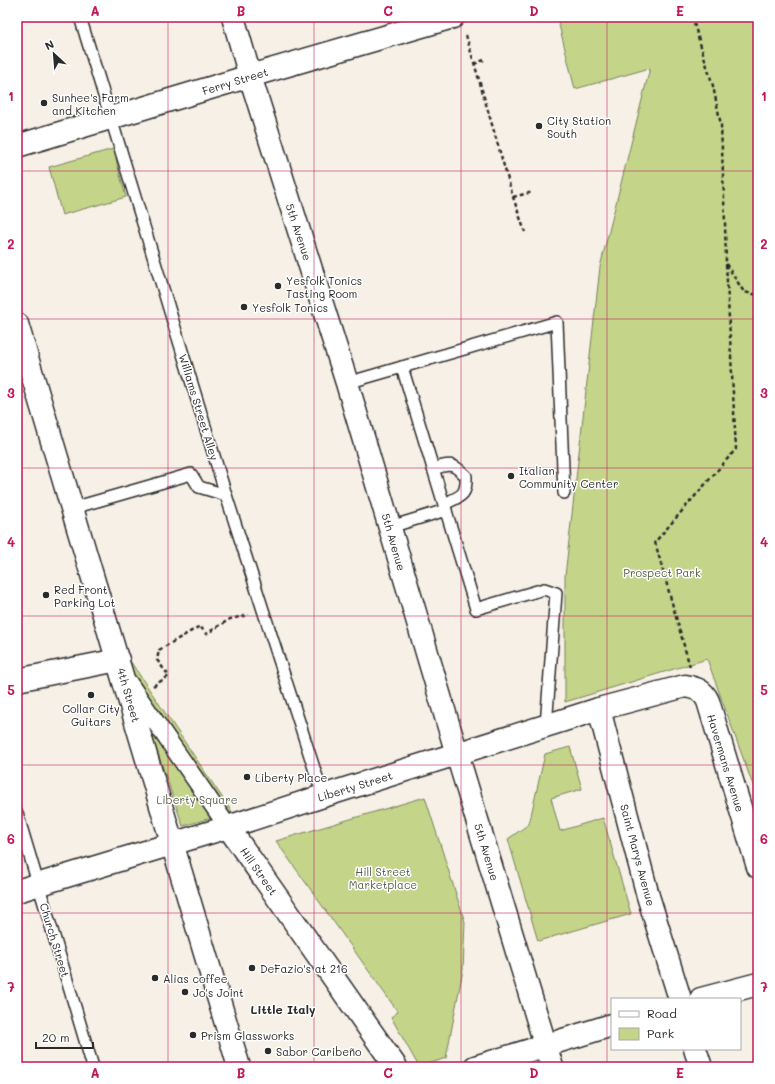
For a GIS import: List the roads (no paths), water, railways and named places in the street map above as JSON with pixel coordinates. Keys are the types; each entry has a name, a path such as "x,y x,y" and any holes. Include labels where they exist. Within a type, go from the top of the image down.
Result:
{"street":[{"name":"5th Avenue","path":"233,17 250,76 347,383 552,1067"},
{"name":"Ferry Street","path":"17,146 453,17"},
{"name":"4th Street","path":"17,324 239,1067"},
{"path":"17,680 120,667"},
{"name":"Hill Street","path":"120,667 138,697 396,1067"},
{"name":"Liberty Street","path":"17,891 228,827 599,709 685,686 695,688"},
{"name":"Havermans Avenue","path":"695,688 704,693 708,701 758,867"},
{"name":"Saint Marys Avenue","path":"599,709 648,896 680,998"},
{"path":"705,998 758,984"},
{"path":"475,1067 611,1025"},
{"path":"696,1050 701,1067"}],"lane":[{"name":"Williams Street Alley","path":"80,17 226,495 323,796"},
{"path":"347,383 557,322 564,493"},
{"path":"402,367 476,609 544,589 556,593 546,726"},
{"path":"390,527 445,507 460,496 466,487 466,476 456,467 446,464 433,469"},
{"path":"73,508 191,474 199,487 226,495"},
{"name":"Church Street","path":"17,814 93,1067"}],"place":[{"name":"Sunhee's Farm and Kitchen","path":"44,103"},
{"name":"City Station South","path":"539,126"},
{"name":"Yesfolk Tonics Tasting Room","path":"278,286"},
{"name":"Yesfolk Tonics","path":"244,307"},
{"name":"Italian Community Center","path":"511,476"},
{"name":"Red Front Parking Lot","path":"46,595"},
{"name":"Collar City Guitars","path":"91,695"},
{"name":"Liberty Place","path":"247,777"},
{"name":"DeFazio's at 216","path":"252,968"},
{"name":"Alias coffee","path":"155,978"},
{"name":"Jo's Joint","path":"185,992"},
{"name":"Prism Glassworks","path":"193,1035"},
{"name":"Sabor Caribeño","path":"268,1051"}],"district":[{"name":"Little Italy","path":"283,1009"}],"park label":[{"name":"Prospect Park","path":"662,572"},
{"name":"Liberty Square","path":"197,799"},
{"name":"Hill Street Marketplace","path":"383,877"}]}
